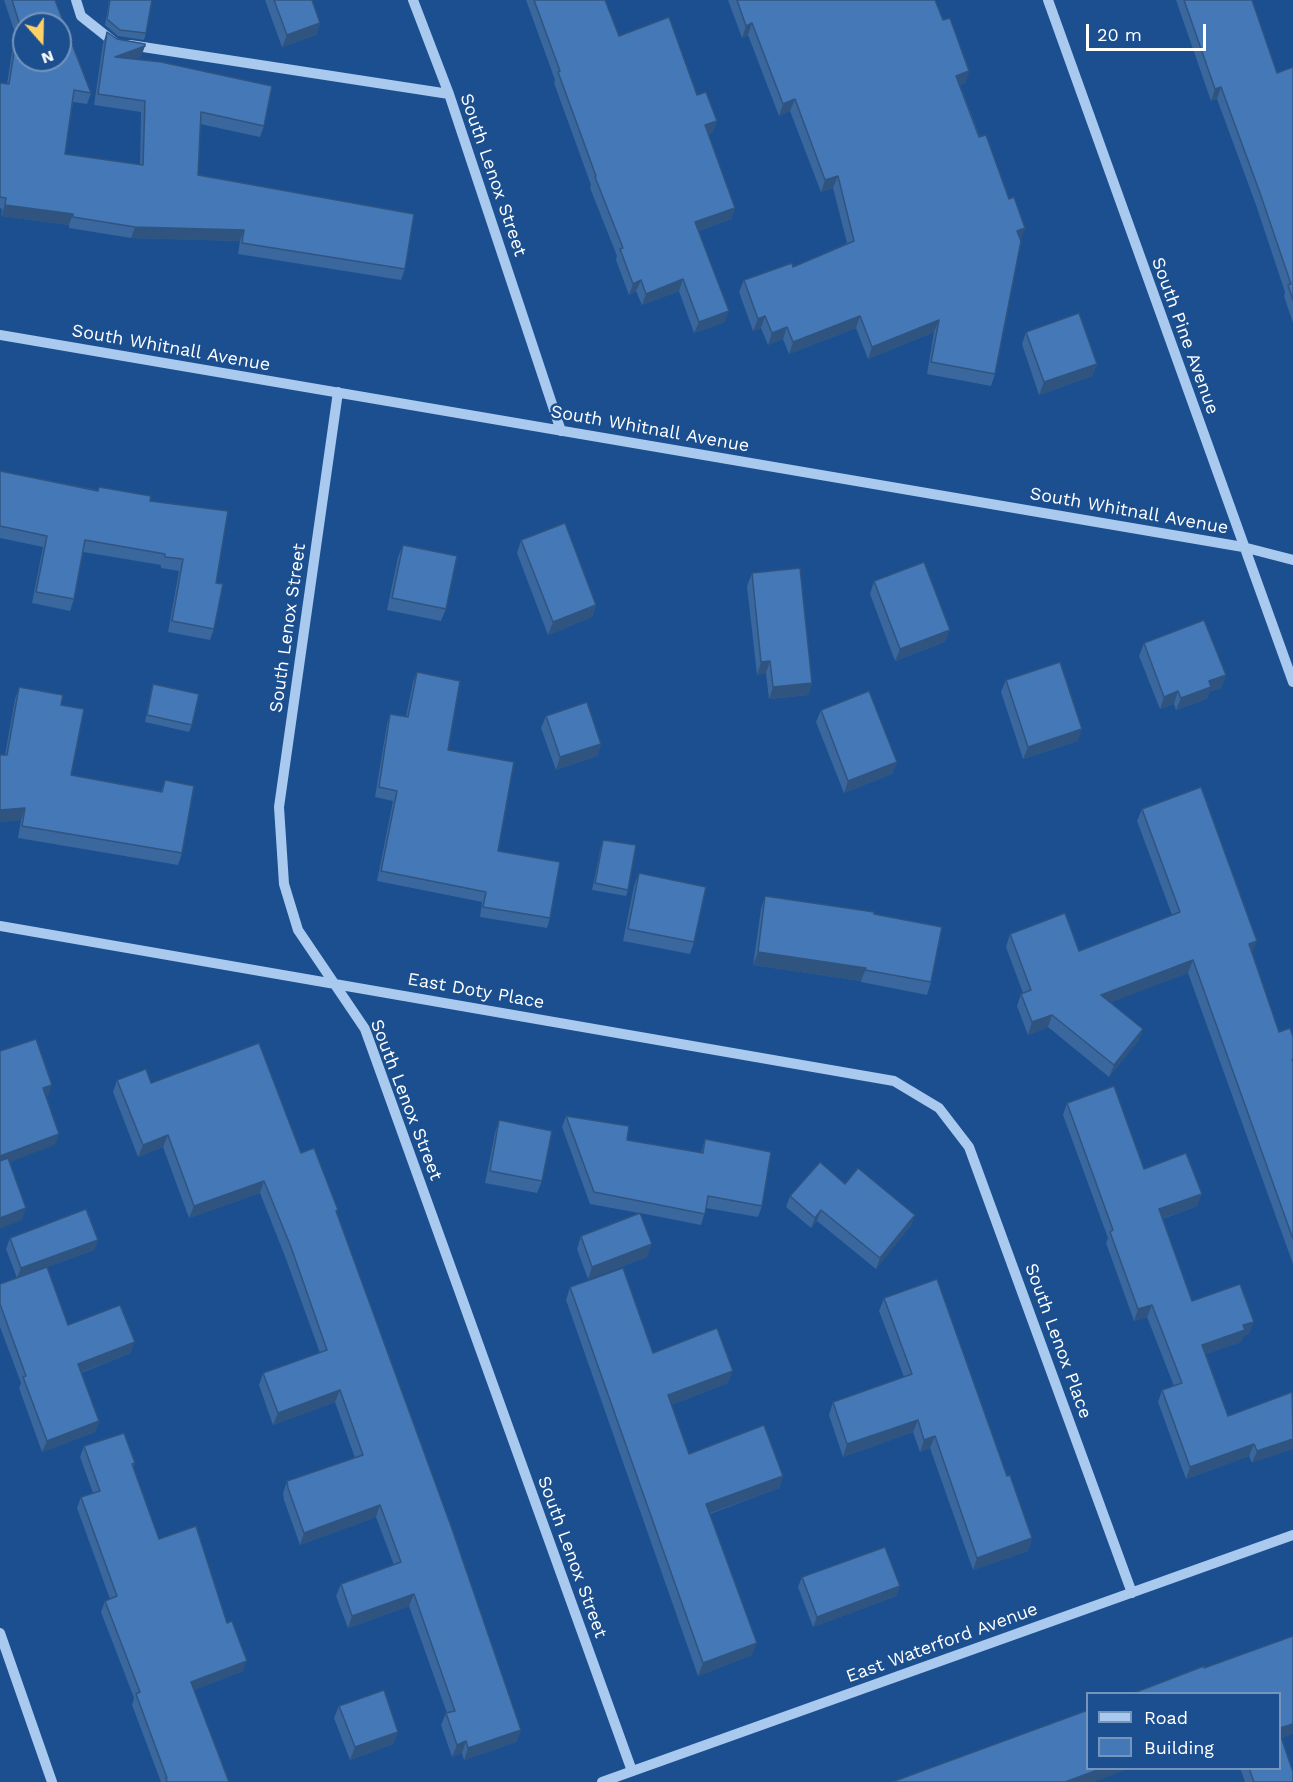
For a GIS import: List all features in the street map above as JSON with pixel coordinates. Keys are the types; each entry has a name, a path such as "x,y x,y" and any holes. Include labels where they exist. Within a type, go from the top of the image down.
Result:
{"street":[{"path":"76,0 81,16 115,43 449,94"},
{"name":"South Lenox Street","path":"413,0 449,94 561,430"},
{"name":"South Pine Avenue","path":"1048,0 1293,682"},
{"name":"South Whitnall Avenue","path":"0,335 1243,547 1293,560"},
{"name":"South Lenox Street","path":"338,392 279,807 284,884 298,930 365,1029 632,1771"},
{"name":"East Doty Place","path":"0,926 894,1081 939,1108"},
{"name":"South Lenox Place","path":"939,1108 969,1147 1132,1593"},
{"name":"East Waterford Avenue","path":"602,1782 1293,1535"},
{"path":"0,1633 52,1782"}],"building":[{"path":"12,0 55,0 60,12 16,12"},
{"path":"110,0 152,0 146,33 120,30 107,19"},
{"path":"274,0 312,0 320,23 287,35"},
{"path":"534,0 605,0 619,36 669,17 697,95 706,92 717,121 705,125 735,208 695,222 729,311 699,322 683,279 646,294 641,280 633,284 620,249 623,248 595,177"},
{"path":"737,0 935,0 943,20 950,18 969,71 956,76 979,137 986,135 1009,199 1014,197 1025,228 1017,231 1021,241 995,374 931,362 939,320 872,347 860,316 793,342 787,327 772,333 765,316 758,319 744,280 792,263 793,267 854,241 838,176 825,180 795,99 783,104 752,23 746,26"},
{"path":"1184,0 1252,0 1277,73 1293,67 1293,300 1288,285 1291,284 1260,193 1221,87 1215,89"},
{"path":"107,32 117,39 145,44 145,46 115,57 161,62 272,86 264,126 201,112 198,175 414,214 405,269 242,243 244,230 135,227 73,217 73,214 5,205 6,198 0,197 0,83 9,84 12,65 12,72 72,72 72,44 91,93 74,90 65,154 143,165 145,101 98,94"},
{"path":"1079,313 1097,364 1044,382 1026,332"},
{"path":"0,471 98,491 99,487 151,496 150,501 228,511 216,583 223,584 214,629 172,621 183,559 165,557 165,554 85,540 74,599 36,592 47,536 0,526"},
{"path":"565,523 596,605 553,622 521,540"},
{"path":"403,545 457,556 446,609 392,598"},
{"path":"924,562 950,630 900,649 874,581"},
{"path":"800,568 812,683 773,687 770,661 761,662 752,573"},
{"path":"1204,620 1226,675 1209,681 1211,687 1181,698 1178,691 1164,697 1144,643"},
{"path":"1060,662 1082,729 1028,747 1006,680"},
{"path":"417,672 460,681 448,750 514,762 498,851 560,862 550,918 483,907 486,892 381,871 397,791 379,787 390,714 408,717"},
{"path":"153,684 199,694 192,725 147,715"},
{"path":"19,687 63,695 61,705 84,709 71,775 162,792 165,780 194,786 182,853 22,826 25,808 0,810 0,755 7,755"},
{"path":"869,691 897,762 848,781 821,710"},
{"path":"587,702 601,744 560,757 546,716"},
{"path":"1201,787 1257,941 1249,944 1279,1032 1290,1028 1293,1037 1293,1239 1193,960 1101,995 1143,1029 1114,1065 1052,1015 1032,1022 1021,994 1031,990 1010,934 1065,913 1079,951 1180,912 1142,809"},
{"path":"603,840 636,845 628,890 595,883"},
{"path":"639,873 706,887 694,942 628,929"},
{"path":"765,896 874,912 874,914 942,927 931,982 865,970 866,968 758,952"},
{"path":"36,1039 52,1085 43,1088 59,1134 0,1156 0,1051"},
{"path":"259,1043 301,1153 314,1148 338,1210 336,1211 451,1526 521,1730 468,1748 466,1741 457,1745 446,1713 455,1711 414,1594 352,1616 341,1584 401,1562 380,1505 304,1533 287,1481 363,1455 340,1390 278,1413 263,1373 327,1350 291,1247 264,1181 194,1206 168,1135 143,1145 117,1080 146,1069 151,1083"},
{"path":"1114,1086 1144,1169 1186,1153 1202,1194 1159,1209 1192,1301 1240,1284 1254,1322 1243,1325 1245,1330 1202,1345 1228,1416 1292,1392 1293,1439 1257,1451 1254,1444 1190,1467 1162,1390 1182,1383 1152,1305 1138,1309 1110,1232 1113,1230 1067,1103"},
{"path":"566,1116 629,1126 627,1140 703,1153 705,1139 771,1152 762,1206 708,1196 705,1214 594,1192"},
{"path":"499,1120 552,1131 542,1181 490,1171"},
{"path":"8,1158 26,1208 0,1218 0,1161"},
{"path":"820,1162 845,1184 858,1168 915,1215 880,1258 821,1210 815,1218 790,1196"},
{"path":"86,1209 98,1240 21,1268 10,1238"},
{"path":"640,1213 652,1244 592,1267 581,1236"},
{"path":"47,1267 68,1325 120,1305 135,1342 78,1364 99,1421 47,1441 23,1377 26,1376 0,1304 0,1284"},
{"path":"623,1268 653,1353 717,1328 733,1371 668,1395 689,1454 764,1425 783,1476 706,1504 757,1643 703,1663 570,1287"},
{"path":"937,1279 1007,1476 1010,1475 1032,1538 977,1558 935,1436 924,1440 918,1420 847,1444 833,1402 912,1374 884,1298"},
{"path":"124,1433 135,1463 132,1464 159,1539 196,1526 227,1623 232,1621 247,1661 191,1682 229,1782 167,1782 136,1694 140,1692 105,1601 117,1596 81,1497 100,1491 84,1446"},
{"path":"885,1547 900,1586 817,1617 802,1577"},
{"path":"1293,1636 1293,1724 1281,1728 1281,1692 1136,1692 1204,1666 1204,1668"},
{"path":"384,1690 398,1732 355,1747 339,1706"},
{"path":"1086,1711 1086,1770 1098,1770 1065,1782 892,1782"},
{"path":"1281,1737 1293,1772 1293,1782 1254,1782 1250,1770 1281,1770"}]}
